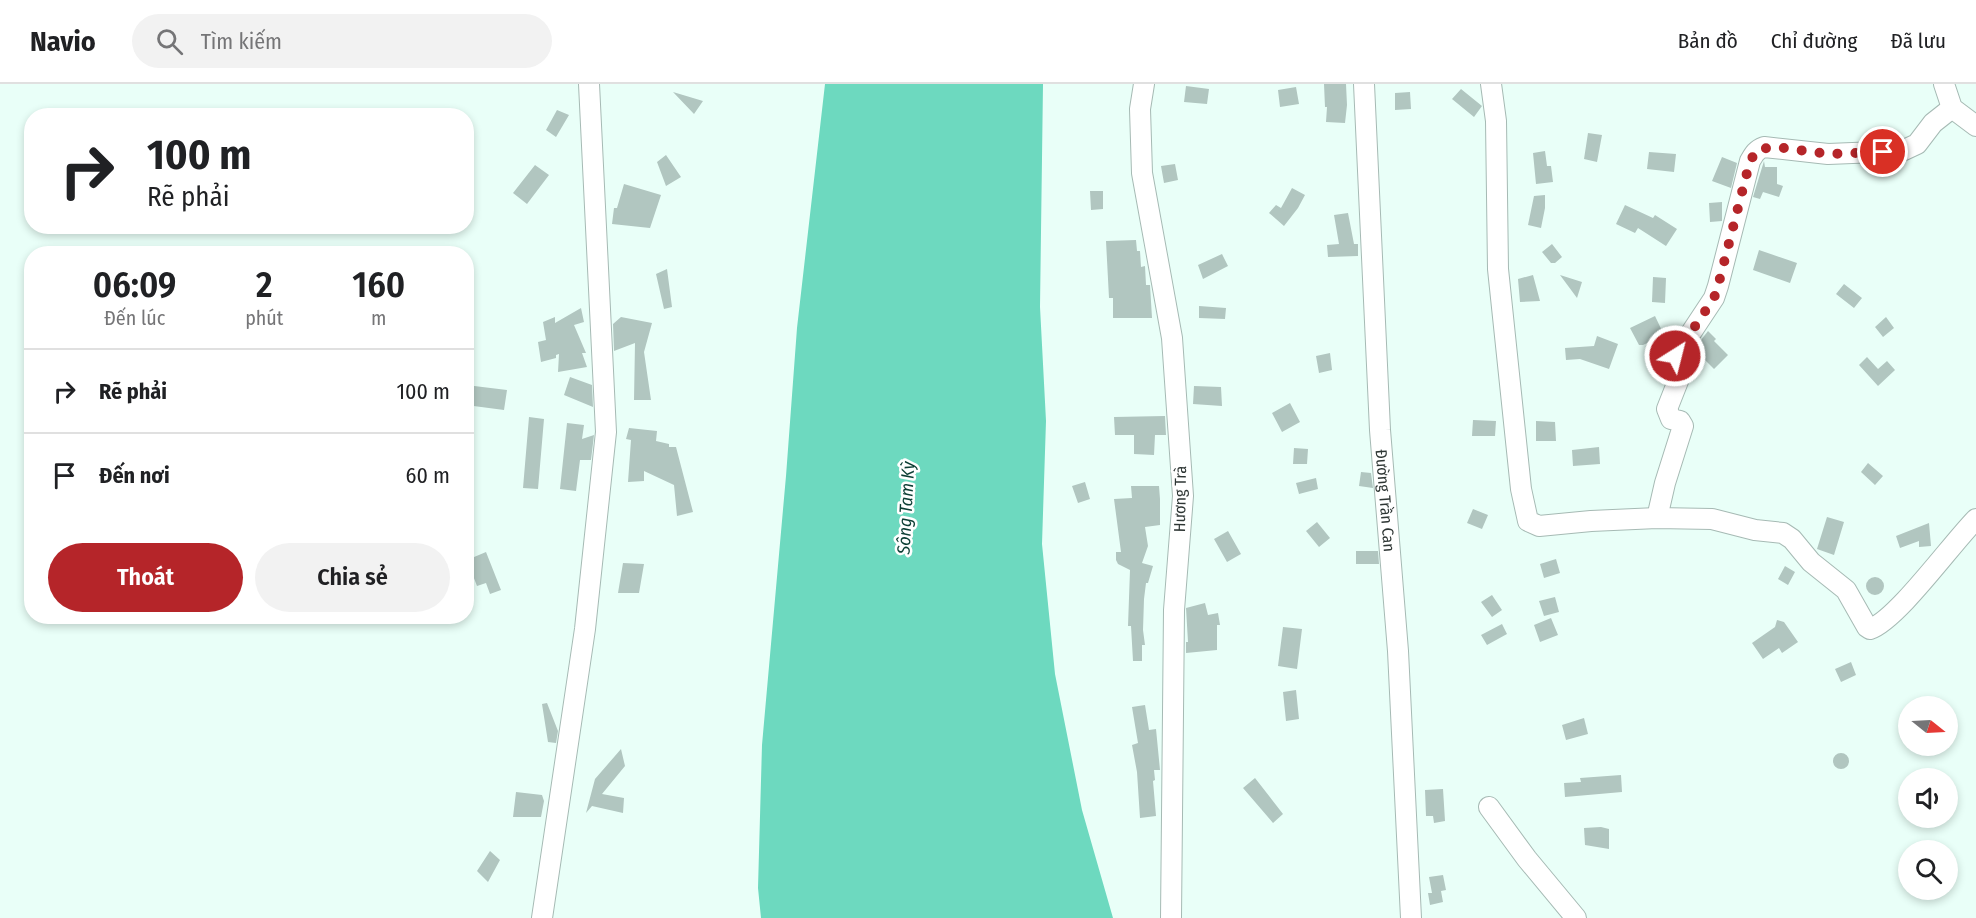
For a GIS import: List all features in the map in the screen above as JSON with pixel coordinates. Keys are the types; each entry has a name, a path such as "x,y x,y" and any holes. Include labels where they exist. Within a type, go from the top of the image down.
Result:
{"street":[{"path":"542,918 585,630 606,432 589,84"},
{"name":"Hương Trà","path":"1144,84 1140,109 1142,173 1173,350 1182,496 1173,609 1172,918"},
{"name":"Đường Trần Can","path":"1364,84 1380,430 1398,651 1411,918"},
{"path":"1491,84 1496,121 1498,269 1510,397 1525,515 1528,521 1539,526 1657,518 1712,519 1787,535 1805,556 1846,590 1866,627 1870,629 1878,626 1904,601 1976,519"},
{"path":"1944,84 1952,108 1976,126"},
{"path":"1657,518 1665,483 1683,426 1680,422 1671,419 1667,410 1680,376 1680,369 1673,360 1714,298 1754,153 1758,149 1771,147 1828,154 1902,150 1917,144 1933,123 1952,108"},
{"path":"1489,807 1527,859 1576,918"}],"water":[{"name":"Sông Tam Kỳ","path":"825,84 1043,84 1040,307 1046,421 1042,544 1055,674 1082,810 1113,918 761,918 758,888 762,745 797,328"}],"building":[{"path":"1324,84 1346,84 1345,123 1326,122"},
{"path":"1186,86 1209,89 1207,104 1184,102"},
{"path":"1296,87 1299,104 1280,107 1278,90"},
{"path":"1461,89 1482,106 1474,117 1452,99"},
{"path":"673,92 703,101 694,114"},
{"path":"1410,92 1411,109 1395,110 1395,93"},
{"path":"557,110 569,115 556,137 546,130"},
{"path":"1588,133 1602,135 1597,162 1584,159"},
{"path":"1545,151 1547,166 1551,166 1553,182 1536,184 1533,153"},
{"path":"1649,152 1676,154 1674,172 1647,169"},
{"path":"666,155 681,177 666,186 657,162"},
{"path":"1722,157 1737,163 1731,188 1712,181"},
{"path":"1764,161 1765,167 1777,167 1777,184 1783,186 1779,197 1763,192 1760,199 1753,197"},
{"path":"1175,164 1178,180 1164,183 1161,166"},
{"path":"535,165 549,175 527,204 513,193"},
{"path":"624,184 661,195 650,228 612,224 614,208 617,208"},
{"path":"1292,188 1305,195 1284,226 1269,213 1276,205 1281,208"},
{"path":"1090,191 1103,191 1103,209 1091,210"},
{"path":"1545,195 1541,228 1528,225 1534,196"},
{"path":"1722,202 1722,221 1710,222 1709,203"},
{"path":"1625,205 1653,218 1655,215 1677,229 1666,246 1638,228 1635,233 1616,224"},
{"path":"1348,213 1354,244 1358,244 1358,256 1328,257 1327,245 1339,244 1334,215"},
{"path":"1136,240 1137,251 1140,251 1141,267 1145,266 1146,285 1150,285 1152,318 1113,318 1113,298 1109,298 1106,241"},
{"path":"1552,244 1562,257 1555,263 1551,263 1542,252"},
{"path":"1759,250 1797,263 1790,283 1753,270"},
{"path":"1222,254 1228,266 1203,279 1198,265"},
{"path":"667,269 672,307 664,309 656,274"},
{"path":"1533,275 1540,301 1520,302 1518,279"},
{"path":"1560,275 1582,282 1577,298"},
{"path":"1653,277 1666,278 1665,303 1652,302"},
{"path":"1844,284 1862,298 1854,308 1836,294"},
{"path":"1199,306 1226,308 1225,319 1199,318"},
{"path":"581,308 584,322 574,325 586,353 582,353 587,367 558,372 559,354 556,358 541,362 538,342 546,340 543,322 555,317 555,323"},
{"path":"1655,316 1664,335 1639,345 1630,328"},
{"path":"621,317 652,323 644,352 651,400 634,400 635,343 614,351 613,324"},
{"path":"1886,317 1894,328 1883,337 1875,327"},
{"path":"1708,331 1728,355 1714,369 1694,349"},
{"path":"1597,336 1618,344 1609,369 1580,359 1566,360 1565,348 1594,346"},
{"path":"1330,353 1332,370 1319,373 1316,356"},
{"path":"1867,357 1878,369 1887,361 1895,370 1878,386 1859,365"},
{"path":"570,377 592,385 593,407 564,395"},
{"path":"474,386 507,390 504,410 474,406"},
{"path":"1194,386 1221,387 1222,406 1193,404"},
{"path":"1290,403 1300,422 1282,432 1272,413"},
{"path":"1165,416 1166,435 1155,435 1154,455 1134,454 1134,435 1115,435 1114,417"},
{"path":"529,417 544,419 538,489 523,488"},
{"path":"1473,420 1496,421 1495,436 1472,436"},
{"path":"1536,421 1555,422 1556,441 1536,441"},
{"path":"567,423 584,425 582,439 594,435 591,460 580,460 576,491 560,489"},
{"path":"629,428 657,431 656,441 669,444 669,447 676,447 693,512 677,516 674,485 644,471 644,481 628,482 631,440 626,439"},
{"path":"1599,447 1600,464 1573,466 1572,450"},
{"path":"1294,448 1308,449 1307,464 1293,464"},
{"path":"1868,463 1883,476 1875,485 1861,472"},
{"path":"1361,472 1371,473 1373,488 1359,486"},
{"path":"1316,478 1318,489 1299,494 1296,483"},
{"path":"1085,482 1090,499 1078,503 1072,486"},
{"path":"1131,486 1159,486 1160,499 1160,525 1145,527 1148,546 1142,563 1153,566 1148,583 1146,583 1144,599 1145,645 1142,645 1142,661 1133,661 1131,626 1128,626 1130,570 1118,564 1116,560 1116,552 1121,552 1114,499 1132,498"},
{"path":"1473,509 1488,515 1482,529 1467,523"},
{"path":"1827,517 1844,522 1834,555 1817,549"},
{"path":"1317,522 1330,538 1319,547 1306,531"},
{"path":"1929,523 1931,546 1919,547 1919,541 1900,548 1896,536"},
{"path":"1228,531 1241,554 1227,562 1214,539"},
{"path":"1356,551 1378,551 1379,564 1356,564"},
{"path":"486,552 501,590 490,594 486,583 477,586 474,578 474,557"},
{"path":"1556,559 1560,573 1544,578 1540,564"},
{"path":"623,563 644,564 639,593 618,593"},
{"path":"1785,566 1795,572 1788,585 1778,579"},
{"path":"1871,577 1879,577 1884,582 1882,593 1871,595 1866,590 1866,582"},
{"path":"1492,595 1502,610 1492,617 1481,602"},
{"path":"1555,597 1559,612 1544,616 1539,601"},
{"path":"1205,603 1208,615 1218,613 1220,625 1217,625 1217,650 1186,653 1186,642 1188,642 1186,608"},
{"path":"1551,618 1558,635 1540,642 1534,625"},
{"path":"1777,620 1784,622 1798,642 1782,653 1779,648 1763,659 1752,643 1775,627"},
{"path":"1502,624 1507,634 1487,645 1481,635"},
{"path":"1283,627 1302,629 1297,669 1278,666"},
{"path":"1851,662 1856,675 1841,682 1835,669"},
{"path":"1296,690 1299,719 1286,721 1283,692"},
{"path":"547,703 558,731 556,743 548,742 542,704"},
{"path":"1145,705 1149,730 1156,729 1160,770 1154,770 1155,780 1153,781 1156,816 1140,818 1137,772 1132,745 1138,743 1132,707"},
{"path":"1584,718 1588,734 1566,740 1562,725"},
{"path":"621,749 625,766 602,794 624,798 623,813 592,806 586,813 595,779"},
{"path":"1841,753 1849,761 1841,769 1833,761"},
{"path":"1621,775 1622,792 1565,797 1564,783 1581,782 1580,778"},
{"path":"1255,778 1283,814 1273,823 1243,788"},
{"path":"1443,789 1445,821 1434,823 1433,816 1426,816 1425,790"},
{"path":"516,792 542,795 544,801 541,817 513,817"},
{"path":"1584,828 1609,829 1609,849 1585,845"},
{"path":"490,851 500,860 488,882 477,871"},
{"path":"1443,875 1446,890 1441,891 1443,902 1430,905 1428,893 1432,893 1429,877"}],"route":[{"path":"1675,356 1714,298 1750,161 1758,149 1777,147 1828,154 1883,152"}]}
